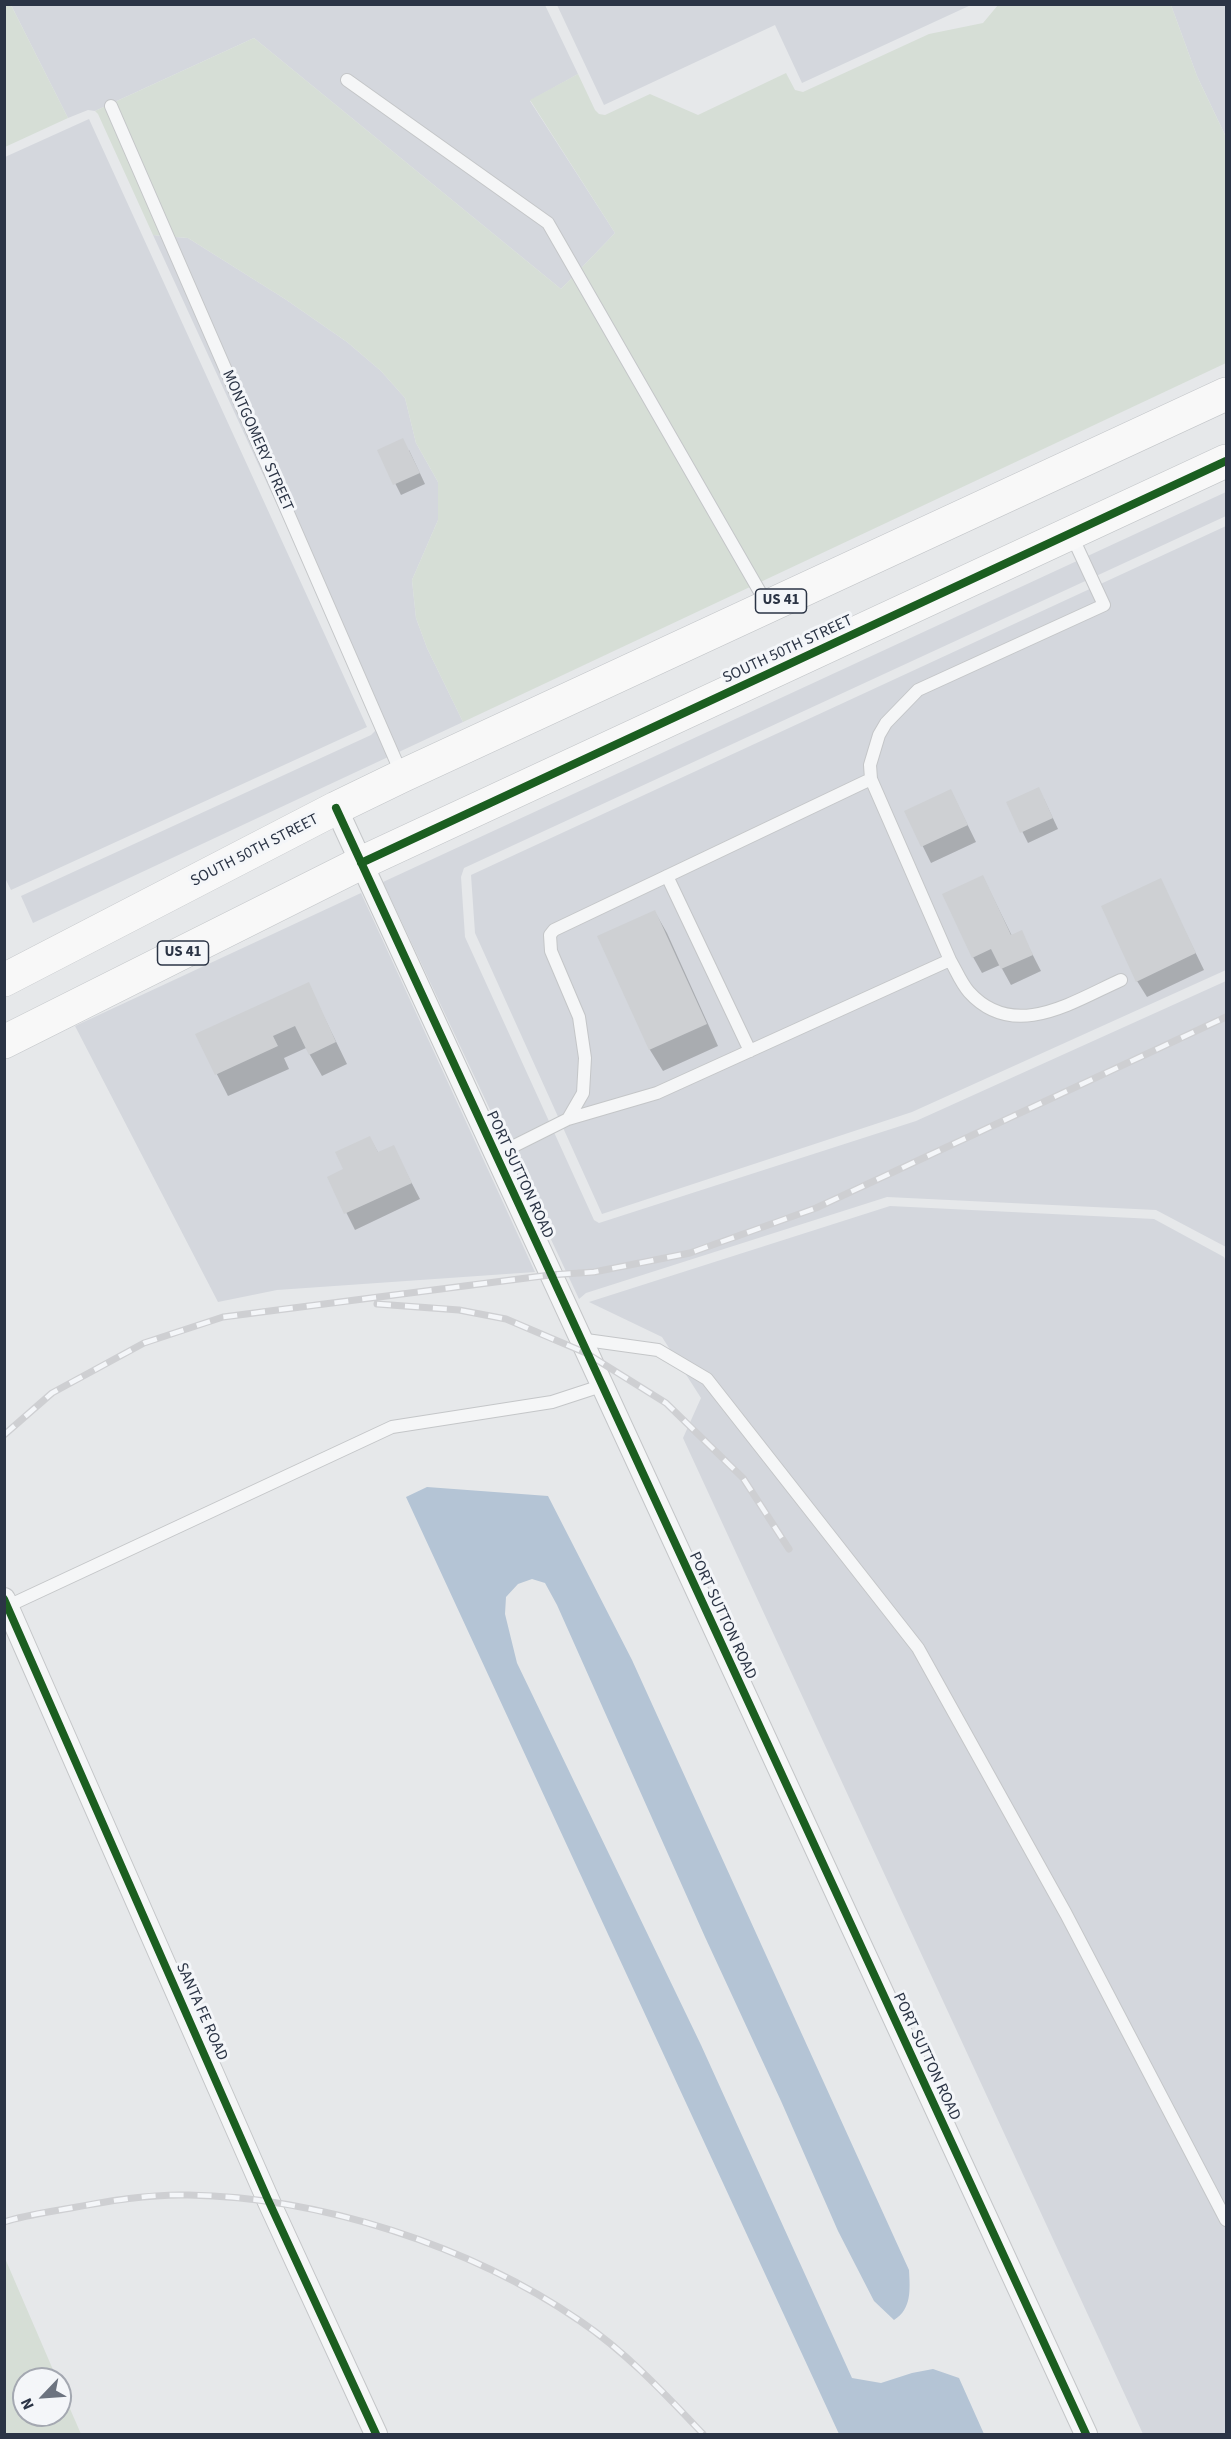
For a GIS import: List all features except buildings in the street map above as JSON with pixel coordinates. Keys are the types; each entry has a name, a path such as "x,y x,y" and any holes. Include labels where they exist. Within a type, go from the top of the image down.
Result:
{"main road":[{"name":"SOUTH 50TH STREET","path":"4,981 402,776 1227,394"},
{"name":"SOUTH 50TH STREET","path":"4,1042 361,863 1227,461"}],"street":[{"name":"PORT SUTTON ROAD","path":"336,808 1086,2434"},
{"name":"SANTA FE ROAD","path":"6,1603 269,2202 376,2434"}],"lane":[{"path":"347,80 548,223 769,607"},
{"name":"MONTGOMERY STREET","path":"111,106 402,776"},
{"path":"1071,534 1104,605 918,690 886,723 879,735 870,765 872,779 950,960 968,990 978,1001 1010,1016 1031,1016 1050,1012 1121,980"},
{"path":"568,1119 583,1093 585,1058 579,1017 551,951 550,935 560,925 872,779"},
{"path":"667,876 750,1051"},
{"path":"496,1155 568,1119 657,1093 950,960"},
{"path":"579,1339 658,1350 707,1379 918,1648 1066,1914 1227,2220"},
{"path":"6,1603 392,1427 552,1402 601,1386"}],"shaded area":[{"path":"4,5 11,5 68,118 5,147"},
{"path":"11,5 545,5 578,74 530,101 615,233 561,289 254,38 95,111 88,110 68,118"},
{"path":"557,5 971,5 802,83 775,25 604,105"},
{"path":"998,5 1171,5 1197,76 1226,137 1226,363 463,722 427,648 416,618 412,580 438,520 438,482 416,443 405,398 381,371 347,342 285,299 188,238 153,235 95,111 254,38 561,289 615,233 530,100 578,74 599,114 605,115 650,94 698,115 786,73 795,90 803,92 929,34 983,23"},
{"path":"1171,5 1226,5 1226,137 1197,76"},
{"path":"89,119 367,727 11,890 4,876 5,157"},
{"path":"153,235 188,238 285,299 347,342 381,371 405,398 416,443 438,482 438,520 412,580 416,618 427,648 463,722 33,923 21,896 371,735 377,729 377,723"},
{"path":"1226,492 1226,516 464,868 461,877 465,937 594,1220 599,1223 916,1121 1226,981 1226,1247 1156,1210 887,1197 586,1293 579,1299 383,882"},
{"path":"1226,526 1226,970 912,1112 602,1214 475,933 471,875"},
{"path":"361,893 535,1272 277,1290 218,1302 75,1026"},
{"path":"890,1206 1154,1219 1224,1257 1226,1261 1226,2434 1143,2434 683,1438 701,1398 662,1337 589,1302"},
{"path":"4,2256 52,2367 12,2367 12,2427 72,2427 72,2413 81,2434 5,2434"}],"water":[{"path":"427,1487 548,1496 632,1660 909,2270 909,2298 904,2310 894,2320 874,2301 838,2231 557,1605 545,1583 532,1579 518,1584 506,1597 505,1614 517,1663 701,2045 852,2378 881,2383 933,2369 959,2378 984,2434 839,2434 406,1497"}],"railway":[{"path":"4,1435 52,1393 144,1343 223,1317 550,1275 594,1272 690,1253 816,1208 1226,1017"},
{"path":"377,1304 459,1310 506,1319 586,1353 666,1403 743,1478 789,1549"},
{"path":"4,2222 114,2201 188,2195 238,2198 290,2205 341,2216 393,2231 491,2270 537,2294 580,2321 629,2360 703,2434"}],"cycle path":[{"path":"361,863 1226,461"},
{"path":"336,808 1086,2434"},
{"path":"4,1599 269,2202 376,2434"}]}
